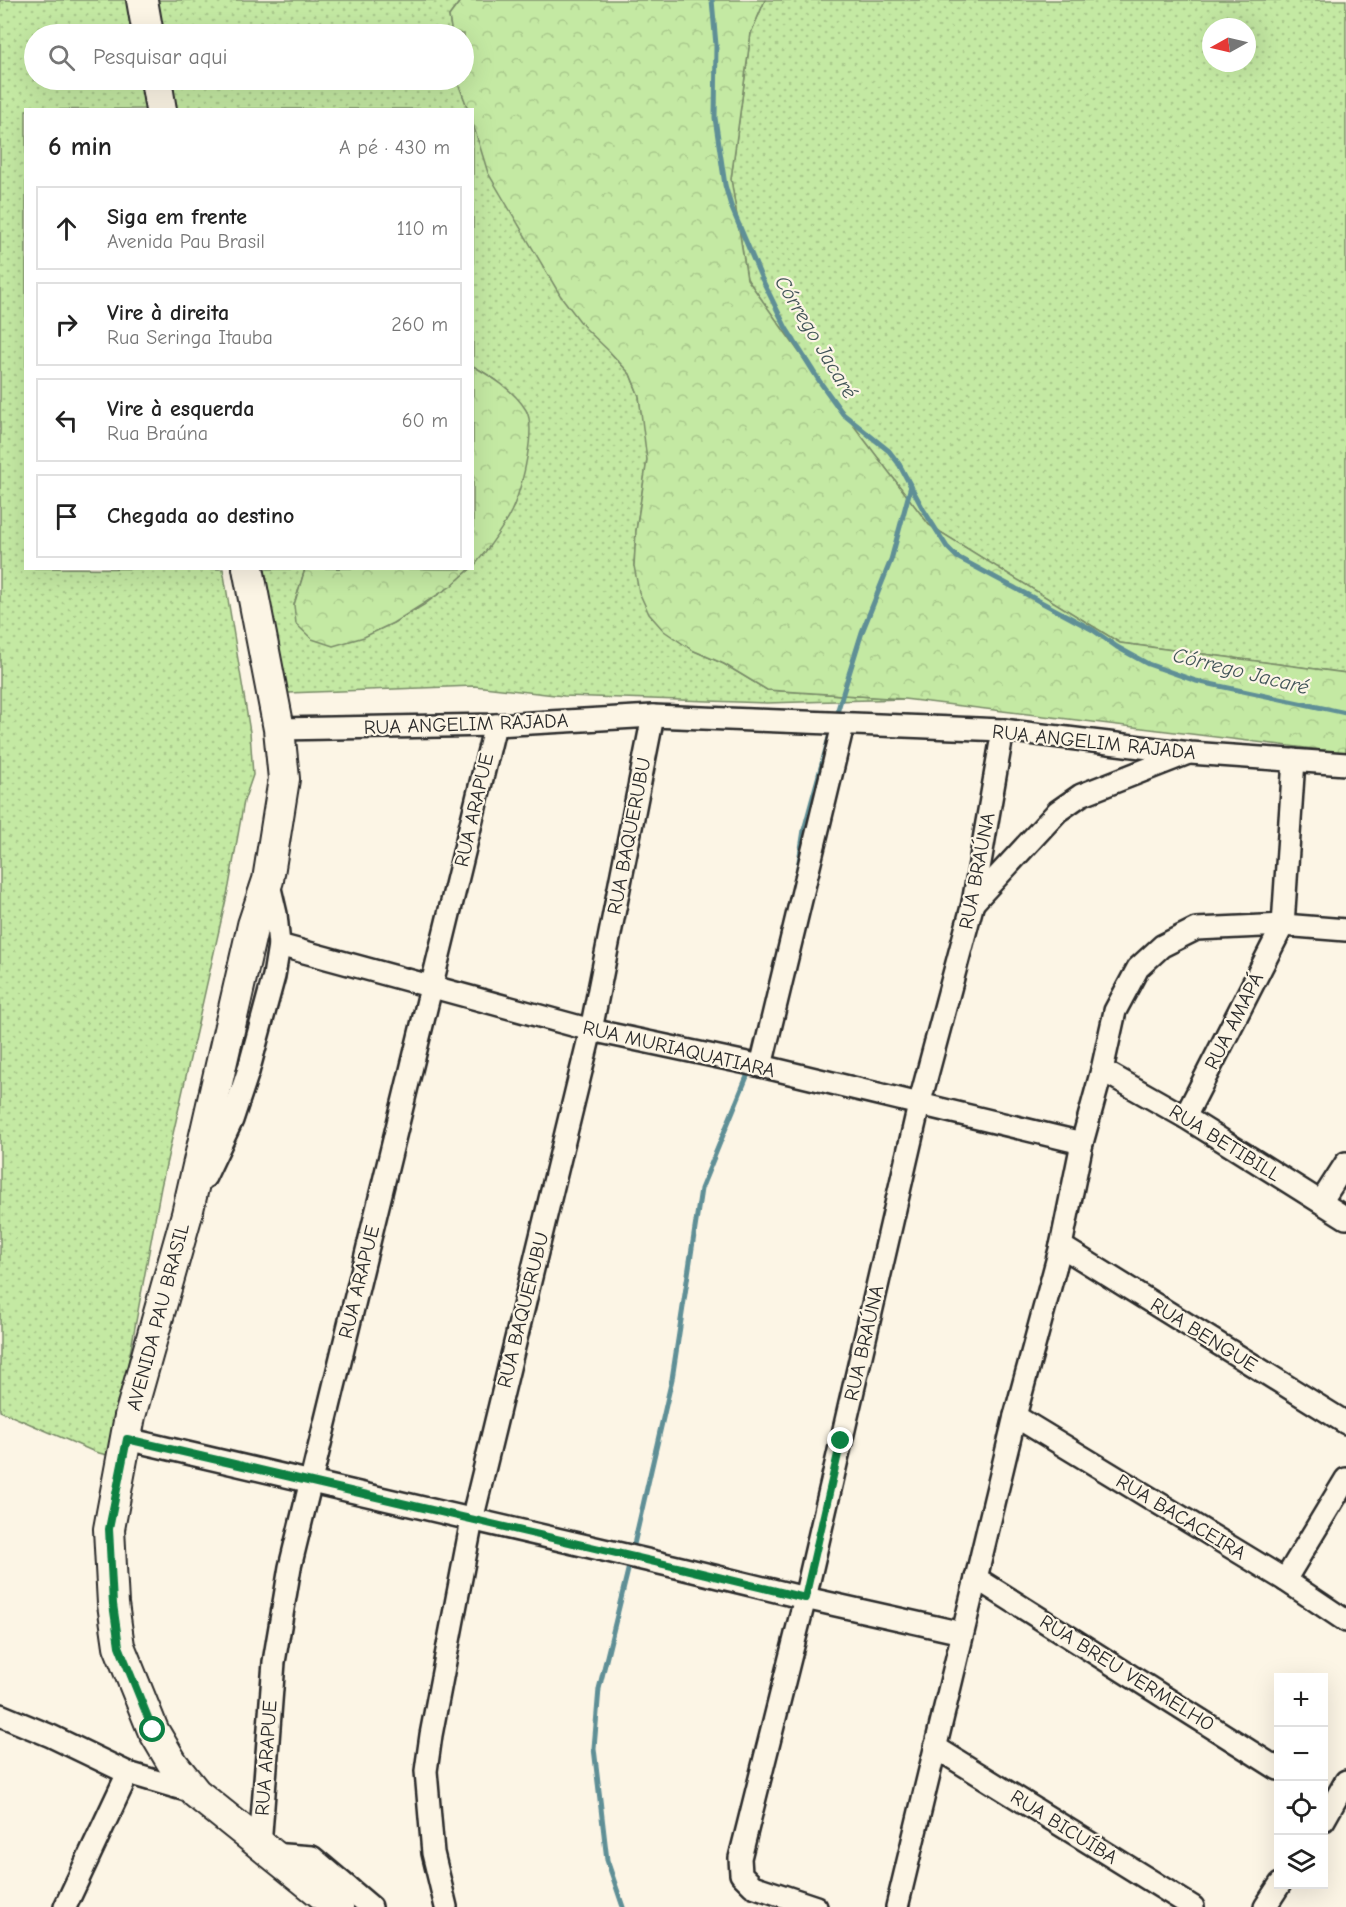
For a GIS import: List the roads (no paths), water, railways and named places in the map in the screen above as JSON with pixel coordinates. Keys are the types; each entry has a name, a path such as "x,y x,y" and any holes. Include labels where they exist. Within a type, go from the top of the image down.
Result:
{"main road":[{"path":"142,0 146,24"},
{"path":"158,90 161,108"},
{"name":"AVENIDA PAU BRASIL","path":"248,570 279,729 284,779 268,880 253,925 187,1214 130,1416 109,1529 113,1604 119,1646 153,1730 172,1764 196,1793 338,1907"}],"street":[{"name":"RUA ANGELIM RAJADA","path":"279,729 495,725 653,716 1004,730 1190,753 1346,764"},
{"name":"RUA BAQUERUBU","path":"446,1907 433,1853 426,1771 431,1736 472,1520 591,1030 653,716"},
{"name":"RUA ARAPUE","path":"265,1850 274,1662 290,1567 495,725"},
{"path":"752,1064 835,725"},
{"name":"RUA BRAÚNA","path":"816,1907 753,1886 741,1874 740,1858 805,1598 919,1105 973,903 1004,730"},
{"path":"973,903 1058,811 1081,795 1190,753"},
{"path":"1283,925 1294,760"},
{"name":"AVENIDA PAU BRASIL","path":"187,1214 232,1120 248,1072 274,976 279,945 276,914 268,880"},
{"path":"897,1907 1015,1416 1061,1246 1082,1143 1115,1011 1138,968 1162,946 1196,929 1283,925 1346,930"},
{"name":"RUA AMAPÁ","path":"1185,1117 1283,925"},
{"name":"RUA MURIAQUATIARA","path":"279,945 591,1030 752,1064 1082,1143"},
{"name":"RUA BETIBILL","path":"1102,1070 1185,1117 1346,1218"},
{"path":"1321,1202 1346,1163"},
{"name":"RUA BENGUE","path":"1061,1246 1346,1423"},
{"name":"RUA BACACEIRA","path":"1015,1416 1285,1580 1346,1621"},
{"path":"127,1439 962,1633"},
{"path":"1285,1580 1346,1479"},
{"name":"RUA BREU VERMELHO","path":"976,1578 1274,1766"},
{"path":"0,1715 51,1736 128,1773 196,1793"},
{"name":"RUA BICUÍBA","path":"935,1747 1193,1907"},
{"path":"65,1907 128,1773"},
{"path":"1328,1806 1346,1781"},
{"path":"265,1850 312,1857 371,1907"},
{"path":"1265,1907 1277,1889"}],"waterway":[{"name":"Córrego Jacaré","path":"712,0 716,45 715,118 725,185 731,206 761,277 786,328 820,382 843,414 889,451 899,464 947,547 957,557 1093,630 1117,647 1148,664 1196,681 1346,713"},
{"path":"835,719 862,632 891,560 911,486"},
{"path":"798,868 804,830 830,734"},
{"path":"632,1553 672,1379 701,1189 750,1069"},
{"path":"623,1907 607,1860 594,1748 599,1689 630,1562"}]}
